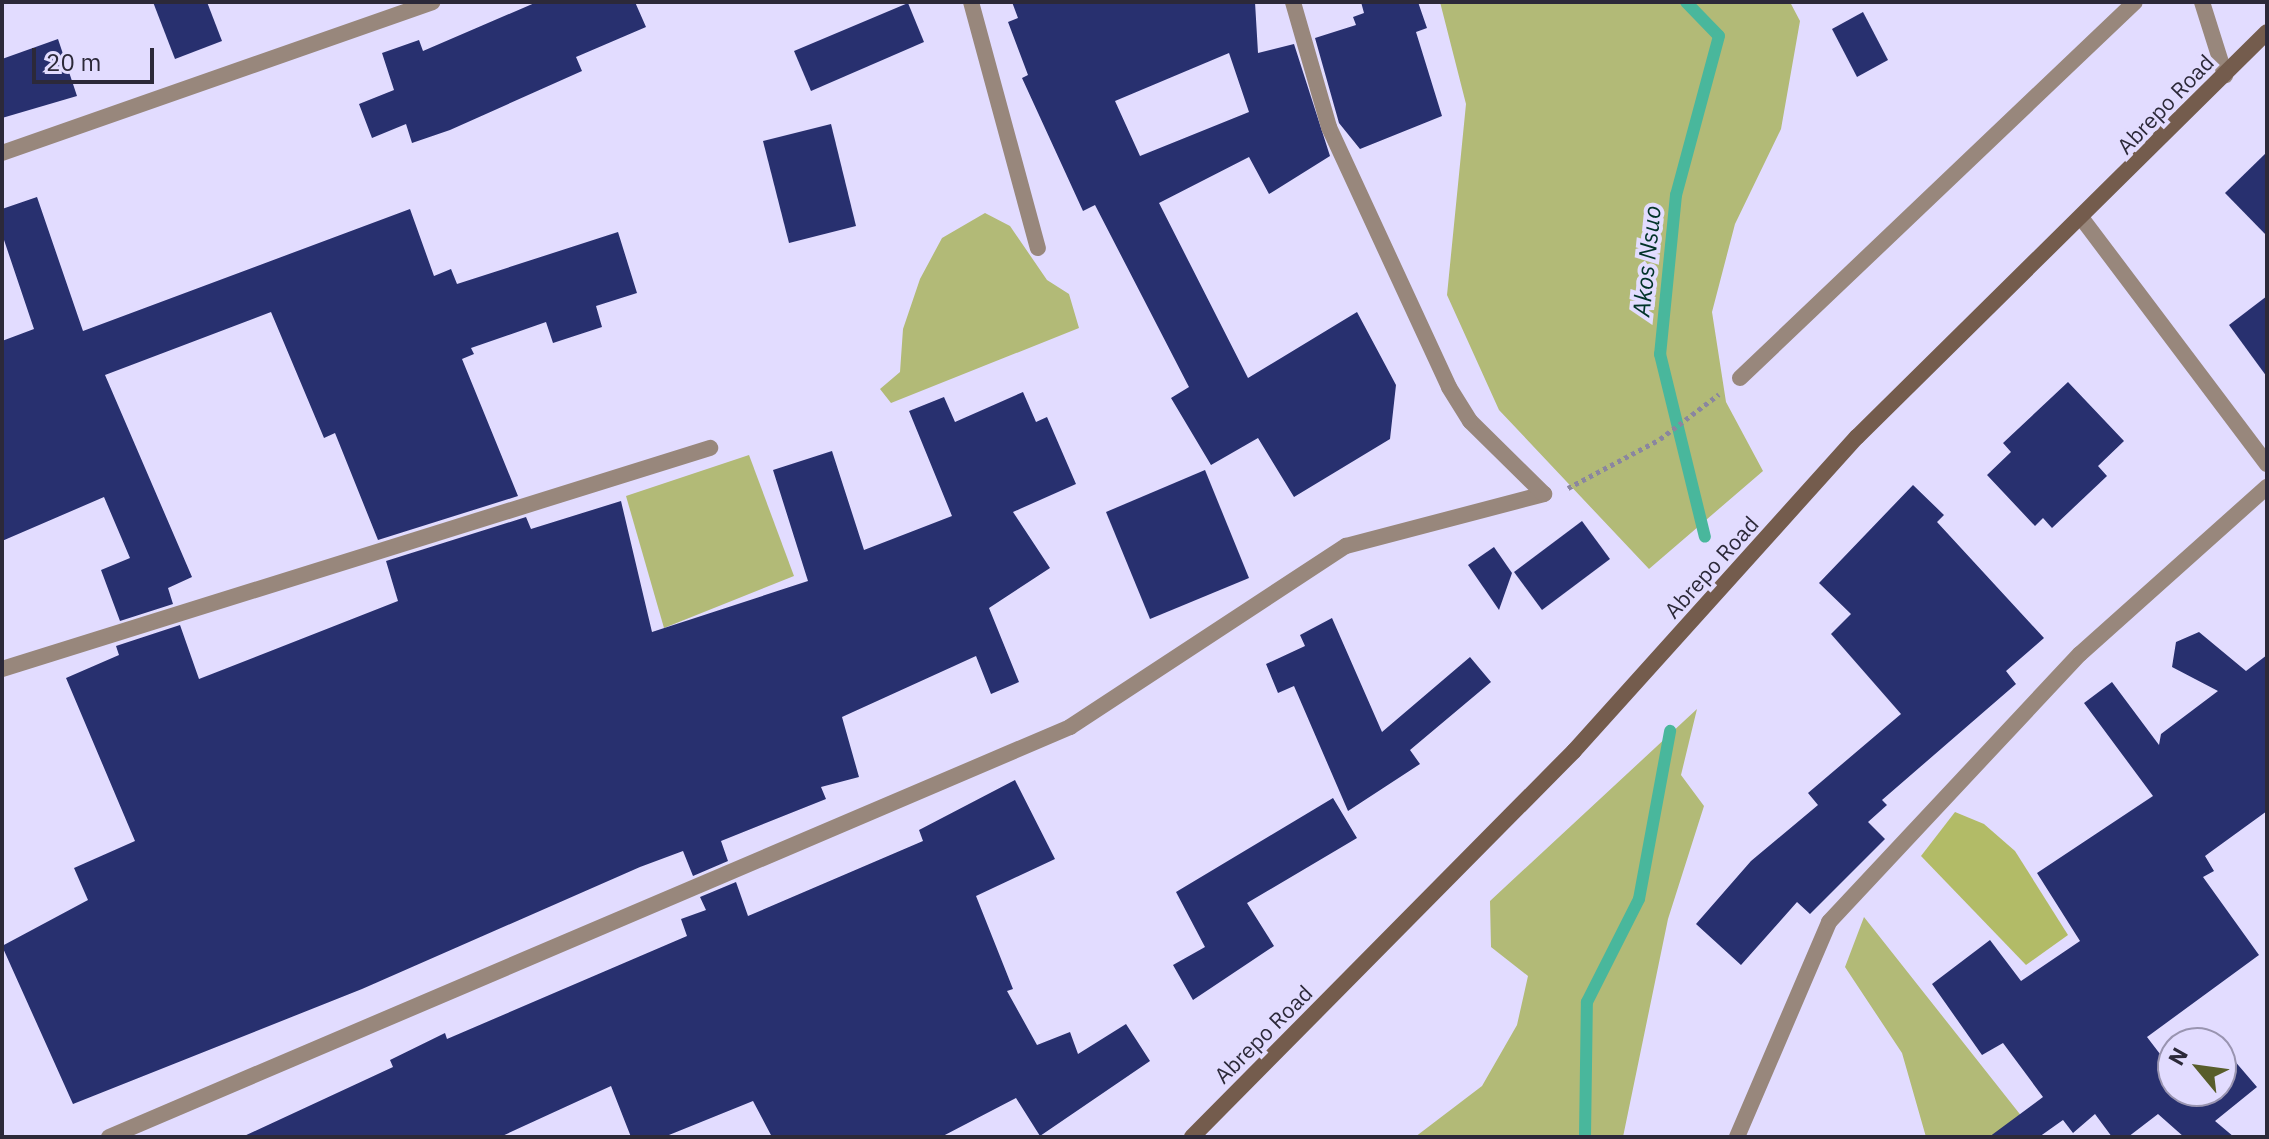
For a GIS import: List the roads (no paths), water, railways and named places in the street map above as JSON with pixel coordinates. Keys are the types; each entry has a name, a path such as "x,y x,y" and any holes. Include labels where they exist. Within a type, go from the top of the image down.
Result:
{"main road":[{"name":"Abrepo Road","path":"1192,1137 1574,751 1857,437 2083,220 2267,32"}],"street":[{"path":"2,153 432,2"},
{"path":"971,2 1038,248"},
{"path":"109,1137 1070,727 1308,565 1376,532 1544,494 1470,421 1449,387 1329,127 1293,2"},
{"path":"1740,378 2135,2"},
{"path":"2202,2 2225,75"},
{"path":"2083,220 2267,464"},
{"path":"2,669 710,448"},
{"path":"1737,1137 1829,922 2080,654 2267,487"}],"waterway":[{"name":"Akos Nsuo","path":"1686,2 1719,36 1676,195 1660,354 1705,537"},
{"name":"Akos Nsuo","path":"1585,1137 1587,1002 1639,899 1670,731"}]}
